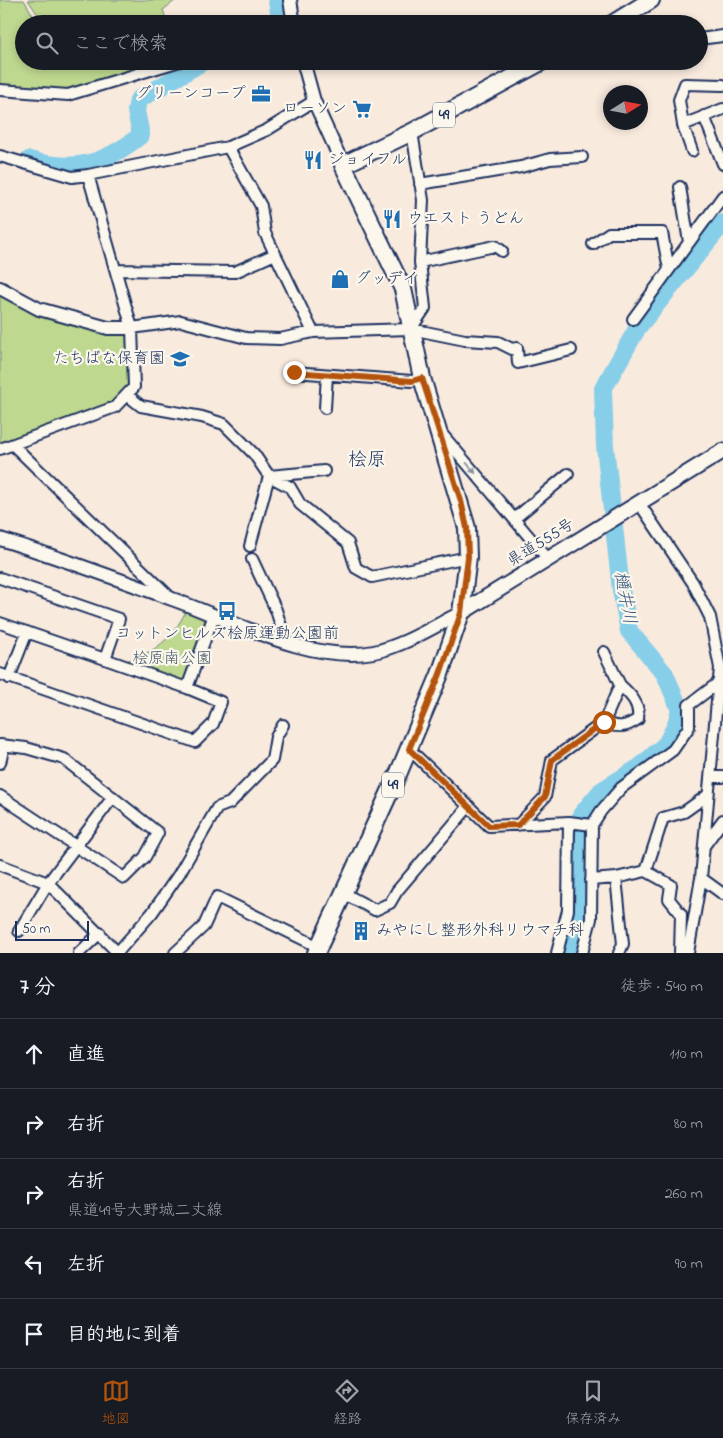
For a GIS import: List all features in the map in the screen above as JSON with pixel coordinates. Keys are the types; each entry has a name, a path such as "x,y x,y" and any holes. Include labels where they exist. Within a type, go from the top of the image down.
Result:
{"main road":[{"path":"627,15 652,0"},
{"name":"49","path":"317,950 409,749 440,674 461,613 468,557 467,528 422,378 403,289 343,165 412,132 526,70"},
{"name":"県道555号","path":"461,613 723,452"}],"street":[{"path":"290,0 292,15"},
{"path":"708,38 723,36"},
{"path":"0,90 68,95 150,70"},
{"name":"49","path":"305,70 314,101 343,165"},
{"path":"692,151 683,125 679,100 685,84 723,85"},
{"path":"0,156 72,177 88,175 228,147 267,130 314,101"},
{"path":"683,125 723,109"},
{"path":"704,116 723,164"},
{"path":"411,329 425,308 420,262 423,200 412,132"},
{"path":"228,147 261,206 265,233 313,332"},
{"path":"420,184 521,167 550,159 582,157"},
{"path":"0,449 115,407 134,387 132,328 88,175"},
{"path":"680,187 689,242"},
{"path":"632,319 723,196"},
{"path":"594,244 609,233 662,233 669,270"},
{"path":"420,262 495,246 502,251"},
{"path":"116,270 236,272 275,254"},
{"path":"0,288 39,309 108,328 132,328 181,321 246,338 280,339 313,332 411,329 465,340 498,342 512,349 518,348 518,363 571,350"},
{"path":"294,372 412,381 422,378"},
{"path":"326,408 327,375"},
{"path":"127,395 141,406 202,417 224,424 254,454 269,476 290,488 300,504 348,543 356,568 372,577 468,557"},
{"path":"439,431 548,559"},
{"path":"13,445 172,599"},
{"path":"269,476 324,471"},
{"path":"514,519 568,474"},
{"path":"250,546 269,476"},
{"path":"639,503 693,583 710,617 721,668 718,683 701,878 688,953"},
{"path":"0,539 172,599 286,642 324,652 346,654 376,652 406,640 461,613"},
{"path":"252,559 276,610 286,642"},
{"path":"0,578 119,619 105,659"},
{"path":"187,688 214,615"},
{"path":"0,623 27,632 105,659 187,688 221,702 213,724 195,742 5,676 27,632"},
{"path":"604,652 620,685 633,698 640,710 638,719 629,726 612,726 604,722"},
{"path":"582,953 591,919 589,824 621,788 673,750 689,727 689,706 718,683"},
{"path":"518,825 545,797 552,760 604,722 620,685"},
{"path":"0,865 48,883 118,953 152,913 179,874 217,808 230,803 272,760 276,737 283,725"},
{"path":"0,763 2,746 26,748 64,759 158,833 145,857 124,878 0,796"},
{"path":"409,749 489,826 589,824"},
{"path":"710,777 723,777"},
{"path":"646,871 663,818 684,812 708,795"},
{"path":"19,931 48,883 78,846 113,797"},
{"path":"343,893 375,910 390,904 396,891 469,806"},
{"path":"704,847 723,820"},
{"path":"557,953 568,910 571,823"},
{"path":"591,880 616,878 646,871 671,885 669,899 681,914 680,953"},
{"path":"616,878 622,944 618,953"},
{"path":"701,878 723,894"},
{"path":"174,953 204,926 217,897 317,950"},
{"path":"79,953 100,933"}],"green space":[{"path":"0,0 24,0 33,15 15,15 15,70 139,70 71,89 0,86"},
{"path":"28,0 176,0 163,10 165,15 38,15"},
{"path":"0,288 39,309 132,328 134,387 115,407 0,449"},
{"name":"桧原南公園","path":"186,611 206,618 183,684 125,661 145,654 162,644 175,630"}],"waterway":[{"path":"277,0 280,15"},
{"path":"29,160 60,166 75,165 102,159 115,153 141,135 136,111 138,100 189,70"},
{"name":"樋井川","path":"568,953 581,890 581,815 601,791 640,767 666,744 675,727 680,710 665,674 629,631 621,590 605,446 603,389 638,327 723,223"}],"place":[{"name":"グリーンコープ","path":"261,94"},
{"name":"ローソン","path":"362,109"},
{"name":"ジョイフル","path":"313,160"},
{"name":"ウエスト うどん","path":"392,219"},
{"name":"グッデイ","path":"340,279"},
{"name":"たちばな保育園","path":"180,359"},
{"name":"コットンヒルズ桧原運動公園前","path":"227,611"},
{"name":"みやにし整形外科リウマチ科","path":"361,931"}],"district":[{"name":"桧原","path":"367,460"}],"route":[{"path":"294,372 412,381 422,378 461,501 467,528 468,557 461,613 440,674 409,749 489,826 518,825 545,797 552,760 604,722"}]}
